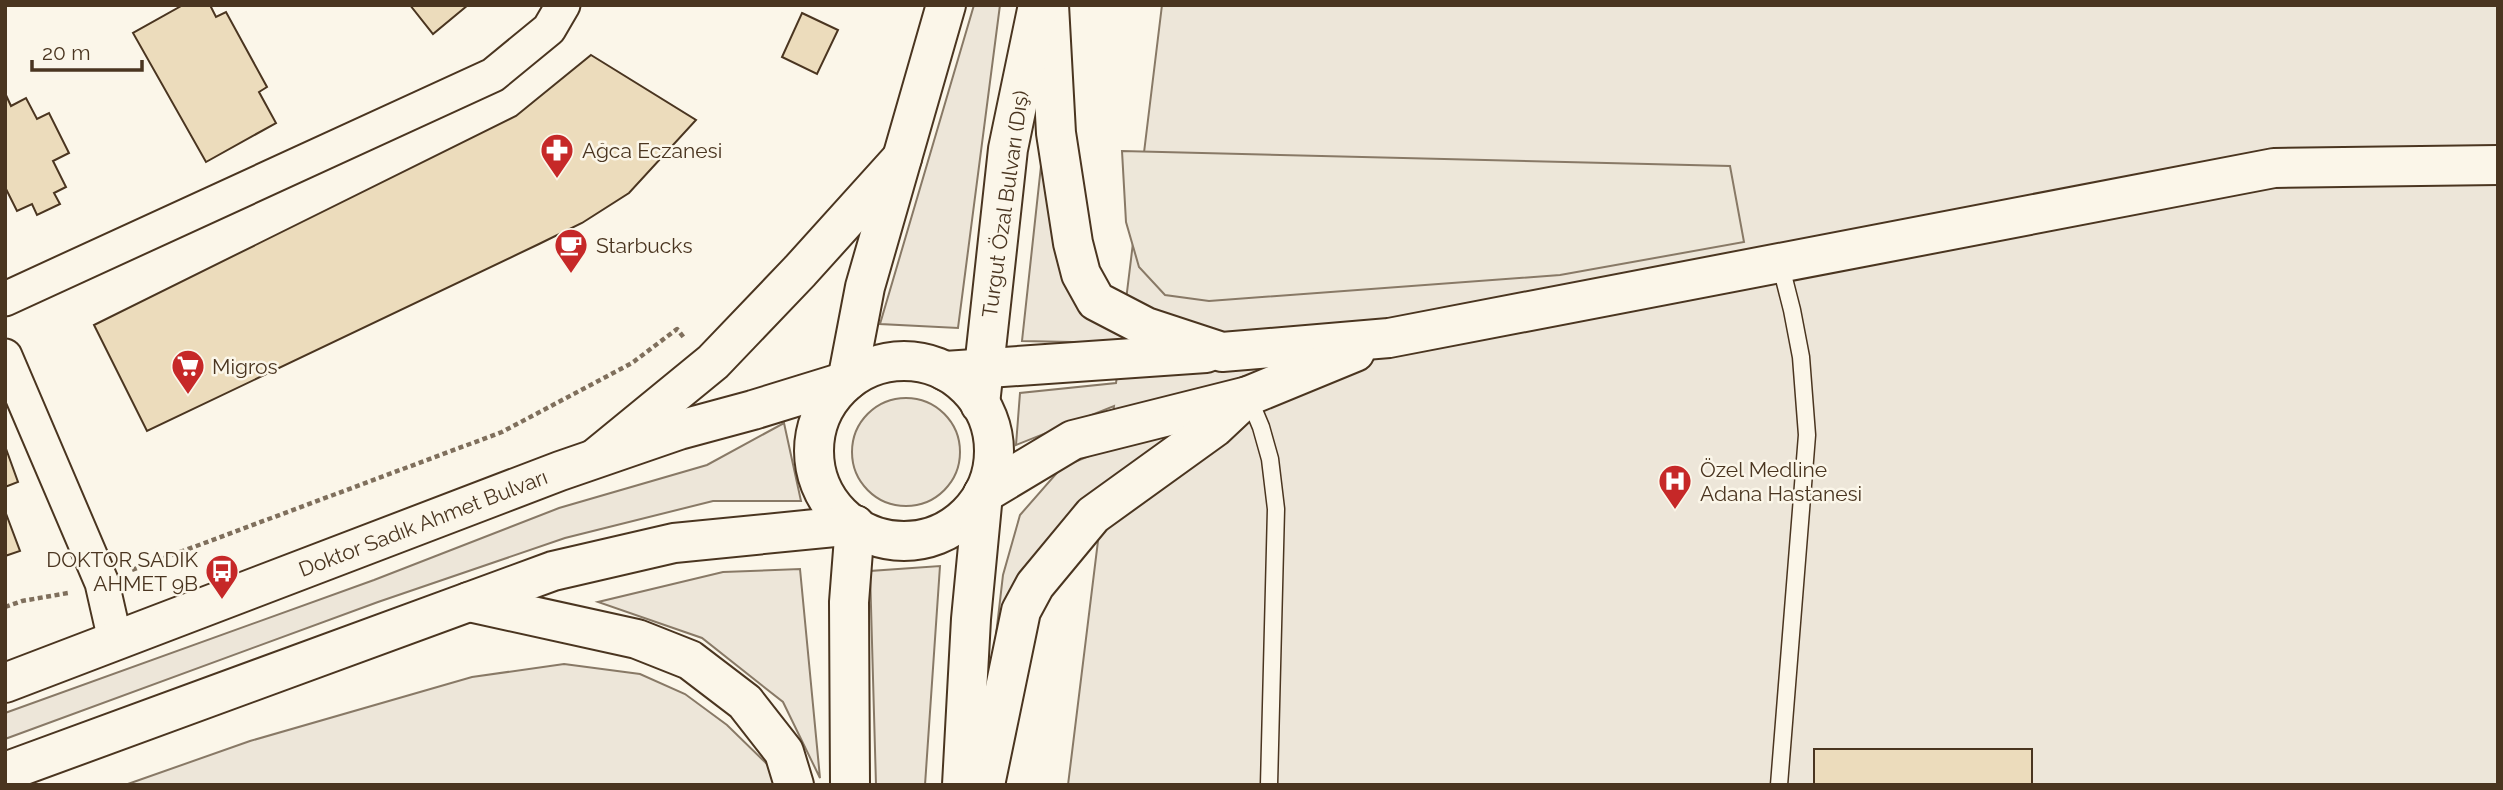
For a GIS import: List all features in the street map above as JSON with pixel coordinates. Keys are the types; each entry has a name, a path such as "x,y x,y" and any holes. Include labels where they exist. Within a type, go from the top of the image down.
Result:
{"main road":[{"path":"847,381 861,305 946,5"},
{"name":"Turgut Özal Bulvarı (Dış)","path":"982,386 1008,149 1038,5"},
{"path":"1049,5 1056,133 1073,243 1081,274 1097,301 1146,327 1222,352"},
{"path":"596,458 713,362 902,158"},
{"path":"982,386 995,448 990,479 976,506 953,527 925,539 893,541 864,532 839,513 822,487 814,457 817,428 828,402 847,381 872,366 900,360 928,364 954,375 975,395 982,386 1222,352 1389,338 2274,168 2498,165"},
{"path":"983,494 1073,440 1248,396 1389,338"},
{"name":"Doktor Sadık Ahmet Bulvarı","path":"5,683 596,458 679,430 847,381"},
{"path":"985,785 1021,611 1035,585 1093,515 1215,427 1248,396"},
{"path":"962,785 971,619 983,494"},
{"path":"5,772 553,571 674,543 855,525"},
{"path":"850,785 849,602 855,525"},
{"path":"469,602 637,639 690,660 745,702 783,752 794,785"}],"street":[{"path":"5,299 493,75 549,29 564,5"},
{"path":"5,356 102,583 115,640"}],"lane":[{"path":"1779,785 1807,435 1801,357 1780,263"},
{"path":"1248,396 1270,459 1276,509 1269,785"}],"path":[{"path":"124,573 502,432 632,363 677,329 689,346"},
{"path":"5,607 22,601 72,592"}],"shaded area":[{"path":"974,5 1000,5 958,328 880,324"},
{"path":"1162,5 2498,5 2498,785 1068,785 1104,492 991,678 1003,575 1020,515 1062,467 1109,448 1114,406 1016,445 1020,393 1116,383 1122,343 1022,341 1045,129 1122,333"},
{"path":"1122,151 1730,166 1744,242 1560,275 1209,301 1165,295 1139,267 1126,222"},
{"path":"906,398 927,402 944,414 956,431 960,452 956,473 944,490 927,502 906,506 885,502 868,490 856,473 852,452 856,431 868,414 885,402"},
{"path":"784,423 801,501 713,501 565,538 378,602 5,739 5,713 374,580 559,508 707,465"},
{"path":"940,566 925,785 876,785 870,571"},
{"path":"800,569 820,778 783,702 702,638 598,602 723,572"},
{"path":"564,664 640,674 685,694 727,725 769,766 774,785 125,785 250,741 472,677"}],"building":[{"path":"183,5 210,5 216,17 226,12 267,87 259,92 276,123 206,162 133,33"},
{"path":"410,5 468,5 433,34"},
{"path":"802,13 838,30 817,74 782,57"},
{"path":"591,55 696,120 629,193 582,223 147,431 94,325 516,116"},
{"path":"5,93 11,106 26,98 37,119 49,113 69,153 53,161 66,187 54,193 60,204 37,215 32,204 17,211 5,187"},
{"path":"5,446 18,482 5,487"},
{"path":"5,511 20,551 5,556"},
{"path":"1814,749 2032,749 2032,785 1814,785"}],"place":[{"name":"Ağca Eczanesi","path":"557,180"},
{"name":"Starbucks","path":"571,275"},
{"name":"Migros","path":"188,396"},
{"name":"Özel Medline Adana Hastanesi","path":"1675,511"},
{"name":"DOKTOR SADIK AHMET 9B","path":"222,601"}]}
